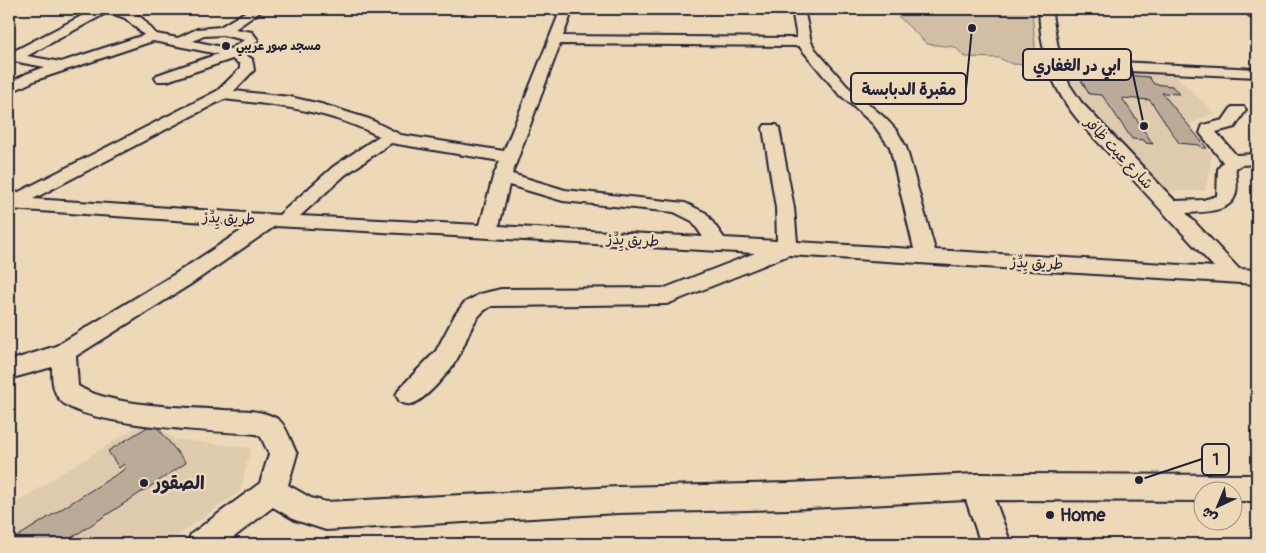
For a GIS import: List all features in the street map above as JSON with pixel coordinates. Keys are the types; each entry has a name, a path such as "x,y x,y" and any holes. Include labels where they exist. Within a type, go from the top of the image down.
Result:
{"street":[{"path":"63,66 17,58 19,54 104,9"},
{"path":"111,9 125,12 138,19 152,37"},
{"path":"223,31 258,9"},
{"path":"488,232 502,177 556,40 566,9"},
{"path":"798,9 804,42 827,73 879,121 891,135 902,160 927,258"},
{"name":"شارع عيت ظافر","path":"1045,9 1046,30 1065,91 1071,100 1123,159 1171,207 1234,276"},
{"path":"1248,9 1257,16"},
{"path":"162,78 232,54 249,43 250,38 243,33 223,31 202,32 178,43"},
{"path":"9,89 31,77 152,37 232,54 247,62 247,70 222,94 40,187 11,204"},
{"path":"556,40 804,42"},
{"path":"1056,62 1257,73"},
{"path":"222,94 315,107 363,122 390,136 460,150 510,156"},
{"path":"1232,162 1208,133 1209,128 1229,124 1238,110"},
{"path":"409,395 448,353 464,319 476,303 489,298 667,296 787,248 785,208 771,128"},
{"path":"9,370 41,362 64,352 183,279 277,220 339,171 390,136"},
{"path":"1171,207 1209,205 1222,201 1226,197 1227,192 1227,168 1232,162 1242,159 1257,159"},
{"path":"502,177 562,195 678,207 700,217 718,245"},
{"name":"طريق يِدِّرْ","path":"11,204 1257,277"},
{"path":"64,352 65,382 68,393 77,400 94,407 121,412 260,423 271,429 284,454 272,491 202,544"},
{"path":"272,491 305,510 326,516 618,500 789,496 976,487 1257,488"},
{"path":"976,487 996,544"}],"shaded area":[{"path":"919,9 1032,9 1036,60 1026,61 1029,65 1012,64 999,58 965,57 955,47 927,44 894,12 921,10"},
{"path":"1067,66 1170,71 1215,113 1190,123 1212,156 1205,191 1158,191 1069,95 1060,69"},
{"name":"الصقور","path":"150,419 173,439 251,448 240,491 166,544 9,544 9,508"}],"building":[{"path":"1076,71 1149,77 1154,84 1172,86 1179,94 1162,93 1207,148 1202,148 1199,145 1179,143 1150,100 1122,98 1153,144 1146,143 1144,140 1132,139 1102,95 1089,94"},
{"name":"الصقور","path":"154,423 186,463 62,544 9,544 9,542 125,469 124,464 119,468 108,451"}],"place":[{"name":"مقبرة الدبابسة","path":"972,28"},
{"name":"مسجد صور عريبي","path":"226,46"},
{"name":"ابي در الغفاري","path":"1144,126"},
{"name":"1","path":"1139,480"},
{"name":"الصقور","path":"144,483"},
{"name":"Home","path":"1050,515"}]}
